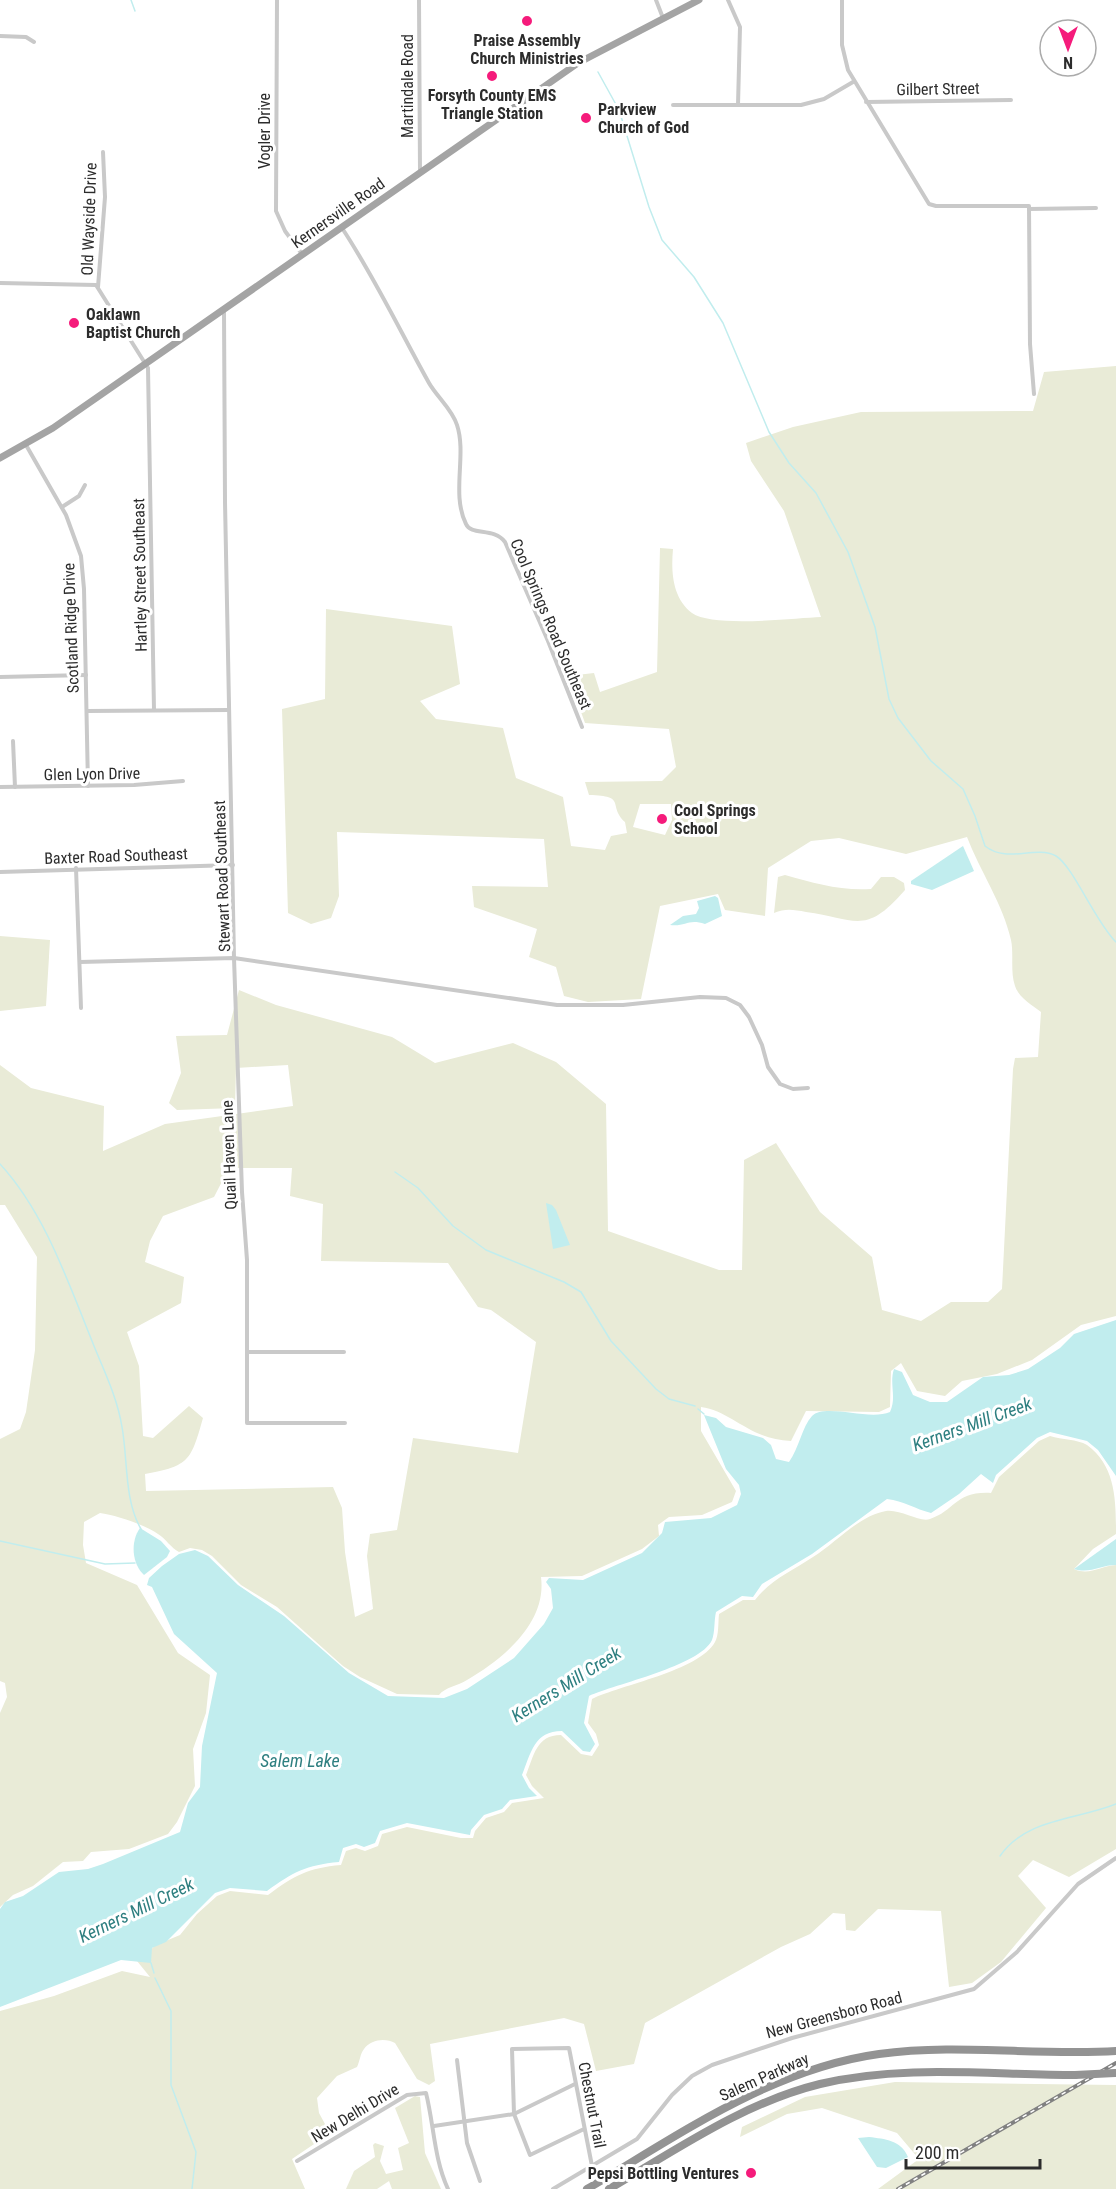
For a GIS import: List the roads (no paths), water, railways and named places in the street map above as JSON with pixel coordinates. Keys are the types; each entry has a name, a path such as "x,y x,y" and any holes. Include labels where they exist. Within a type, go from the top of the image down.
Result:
{"highway":[{"name":"Salem Parkway","path":"587,2189 746,2097 784,2080 831,2064 864,2056 913,2051 1116,2051"},
{"name":"Salem Parkway","path":"609,2189 745,2112 820,2084 899,2073 1075,2075 1115,2073"}],"main road":[{"name":"Kernersville Road","path":"0,458 26,445 146,364 578,63 699,0"}],"street":[{"name":"Vogler Drive","path":"277,0 276,210 285,231 302,254"},
{"name":"Martindale Road","path":"419,0 420,172"},
{"path":"657,0 663,18"},
{"path":"728,0 740,27 738,105"},
{"path":"842,0 842,45 853,82 929,204 936,206 1029,206 1031,363 1034,394"},
{"path":"0,36 26,37 34,42"},
{"path":"673,105 801,105 824,99 853,82"},
{"name":"Gilbert Street","path":"866,102 1011,100"},
{"name":"Old Wayside Drive","path":"98,287 105,197 103,152"},
{"path":"1029,209 1096,208"},
{"name":"Cool Springs Road Southeast","path":"341,228 380,289 436,395 454,419 458,431 461,498 466,524 472,530 496,534 505,542 549,640 582,728"},
{"path":"0,283 86,283 98,287 112,314 146,364"},
{"name":"Stewart Road Southeast","path":"224,309 234,958 556,1005 623,1005 700,997 726,998 740,1005 749,1017 759,1038 768,1067 780,1084 793,1089 808,1088"},
{"name":"Hartley Street Southeast","path":"146,364 151,480 154,710"},
{"name":"Scotland Ridge Drive","path":"26,445 75,534 82,567 88,786"},
{"path":"62,507 79,496 85,485"},
{"path":"0,676 86,675"},
{"path":"87,711 229,710"},
{"path":"13,741 15,787"},
{"name":"Glen Lyon Drive","path":"0,787 88,786 183,781"},
{"name":"Baxter Road Southeast","path":"0,872 233,865"},
{"path":"76,868 81,1008"},
{"path":"80,962 234,958"},
{"name":"Quail Haven Lane","path":"234,958 242,1192 247,1260 247,1422 345,1423"},
{"path":"247,1352 344,1352"},
{"name":"New Greensboro Road","path":"553,2189 637,2139 672,2095 693,2076 712,2065 792,2038 974,1989 1017,1952 1078,1884 1116,1858"},
{"name":"Chestnut Trail","path":"514,2114 512,2049 569,2048 592,2166"},
{"path":"457,2060 466,2143 480,2181"},
{"path":"448,2189 439,2168 434,2126 514,2114 575,2084"},
{"name":"New Delhi Drive","path":"297,2161 407,2094 426,2093 434,2126"},
{"path":"514,2114 530,2155 584,2129"}],"water":[{"path":"963,846 974,871 932,890 911,884 911,881"},
{"path":"715,896 718,898 722,916 705,924 691,922 670,925 683,916 696,914 699,908 697,901"},
{"path":"546,1203 552,1205 556,1210 570,1245 553,1249"},
{"name":"Salem Lake","path":"1116,1320 1116,1476 1098,1450 1087,1441 1050,1432 1037,1438 996,1475 993,1483 981,1474 959,1494 931,1513 887,1499 812,1554 762,1584 753,1597 742,1596 716,1612 712,1640 691,1658 675,1666 589,1696 584,1723 595,1744 590,1752 583,1751 562,1731 553,1732 539,1739 531,1751 522,1775 529,1788 537,1796 510,1800 502,1809 484,1815 471,1830 470,1835 407,1823 380,1831 375,1843 364,1847 356,1844 343,1848 339,1862 300,1870 267,1891 230,1888 215,1893 166,1942 152,1948 151,1963 121,1960 0,2007 0,1909 5,1902 23,1896 59,1872 88,1869 180,1832 188,1803 200,1787 202,1746 217,1673 174,1634 152,1587 147,1585 149,1578 179,1554 195,1550 208,1556 238,1585 284,1616 349,1673 388,1696 444,1698 467,1689 514,1658 544,1624 553,1608 551,1589 546,1582 549,1578 583,1580 642,1553 662,1533 665,1522 711,1518 737,1505 741,1494 739,1485 726,1469 704,1415 716,1418 726,1427 763,1438 771,1445 776,1459 789,1462 809,1421 818,1412 837,1411 871,1415 890,1412 893,1401 894,1369 902,1372 913,1395 930,1402 947,1402 983,1377 1009,1375 1028,1369 1060,1348 1074,1334"},
{"path":"140,1528 161,1541 170,1551 167,1557 144,1575 137,1565 134,1553 135,1540"},
{"path":"1116,1539 1116,1565 1090,1570 1074,1569"},
{"path":"869,2137 897,2144 908,2157 886,2168 877,2167 858,2138"}],"waterway":[{"path":"131,0 135,11"},
{"path":"598,72 619,110 649,207 662,240 694,277 723,323 769,432 789,463 816,493 848,552 875,627 889,699 898,718 931,761 963,789 985,846 1003,854 1039,852 1056,856 1070,871 1108,933 1116,942"},
{"path":"0,1164 16,1183 43,1226 109,1383 122,1427 129,1493 141,1529"},
{"path":"395,1172 418,1188 453,1226 486,1250 564,1282 581,1292 611,1341 656,1389 669,1399 695,1406"},
{"path":"698,1409 704,1414"},
{"path":"0,1541 105,1564 135,1563"},
{"path":"1000,1856 1024,1834 1038,1827 1116,1804"},
{"path":"151,1963 154,1973"},
{"path":"155,1978 171,2011 171,2085 196,2152 192,2189"}],"railway":[{"path":"898,2189 1116,2063"}],"place":[{"name":"Praise Assembly Church Ministries","path":"527,21"},
{"name":"Forsyth County EMS Triangle Station","path":"492,76"},
{"name":"Parkview Church of God","path":"586,118"},
{"name":"Oaklawn Baptist Church","path":"74,323"},
{"name":"Cool Springs School","path":"662,819"},
{"name":"Pepsi Bottling Ventures","path":"751,2173"}],"water label":[{"name":"Kerners Mill Creek","path":"972,1424"},
{"name":"Kerners Mill Creek","path":"566,1684"},
{"name":"Kerners Mill Creek","path":"136,1910"}]}
